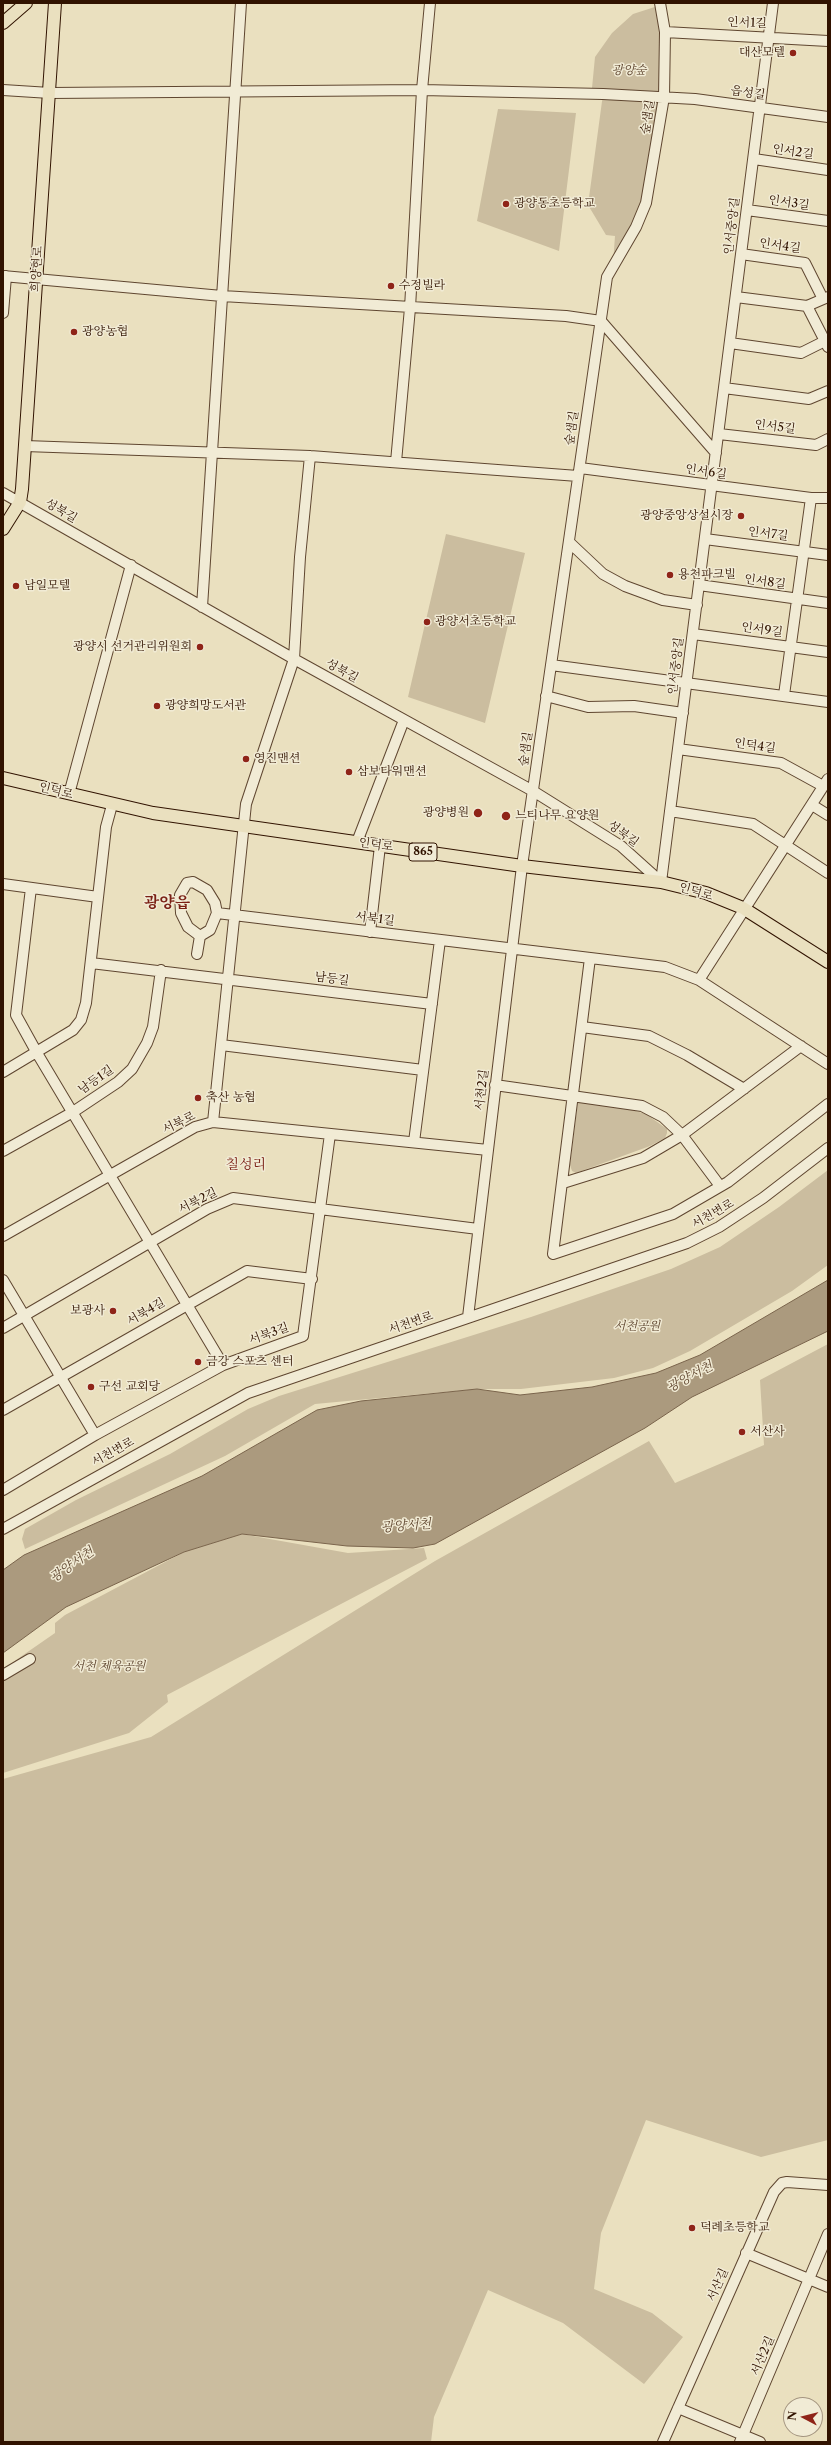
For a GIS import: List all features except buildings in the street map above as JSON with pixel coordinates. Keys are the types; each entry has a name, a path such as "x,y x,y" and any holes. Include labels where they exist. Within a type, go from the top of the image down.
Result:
{"main road":[{"path":"3,23 26,3"},
{"name":"희양현로","path":"3,529 20,502 50,93 55,3"},
{"name":"인덕로","path":"3,778 112,805 245,827 522,866 661,882 706,893 743,908 828,962"}],"street":[{"path":"202,607 213,453 234,91 241,3"},
{"path":"396,462 410,308 422,90 430,3"},
{"name":"숲샘길","path":"522,866 607,277 636,227 646,203 664,97 665,32 660,3"},
{"name":"인서중앙길","path":"661,882 774,3"},
{"name":"인서1길","path":"665,32 769,36 828,41"},
{"name":"읍성길","path":"3,90 50,93 422,90 664,97 828,117"},
{"name":"인서2길","path":"754,159 828,170"},
{"name":"인서3길","path":"747,210 828,222"},
{"name":"인서4길","path":"741,254 805,263 826,298 807,306"},
{"path":"3,313 5,276 222,296 566,316 601,321 716,452"},
{"path":"730,343 801,353 827,344 807,306 736,297"},
{"path":"724,388 810,399 828,391"},
{"name":"인서5길","path":"718,434 816,445 828,439"},
{"name":"인서6길","path":"25,446 310,456 579,472 811,498 828,498"},
{"path":"213,1122 245,827 246,804 294,659 300,557 310,456"},
{"name":"성북길","path":"3,493 294,659 532,791 621,846 661,882"},
{"path":"784,695 811,498"},
{"name":"인서7길","path":"705,539 828,555"},
{"path":"569,542 603,574 625,586 664,600 697,604"},
{"path":"69,794 131,565"},
{"name":"인서8길","path":"699,585 828,603"},
{"name":"인서9길","path":"693,634 828,652"},
{"path":"551,665 828,702"},
{"path":"546,696 588,707 634,706 683,713"},
{"path":"357,842 404,720"},
{"name":"인덕4길","path":"678,749 781,763 825,783 698,980"},
{"path":"3,1072 37,1053 73,1030 81,1020 86,1003 106,827 112,805"},
{"path":"812,805 828,815"},
{"path":"670,811 753,824 828,872"},
{"path":"370,932 380,846"},
{"name":"서천2길","path":"468,1317 522,866"},
{"path":"197,954 200,936 210,930 217,912 212,897 200,884 193,882 187,883 183,887 180,903 184,922 200,936"},
{"path":"3,884 98,897"},
{"path":"31,888 16,1014 37,1053 223,1365"},
{"name":"서북1길","path":"217,912 370,932 665,967 698,980 828,1064"},
{"path":"414,1142 440,940"},
{"path":"590,958 554,1254 673,1214 720,1186 828,1104"},
{"name":"남등길","path":"91,963 228,978 432,1004"},
{"name":"남등1길","path":"3,1151 73,1112 118,1082 132,1069 147,1043 153,1027 161,970"},
{"path":"582,1027 649,1036 687,1054 744,1089"},
{"path":"221,1045 423,1070"},
{"path":"563,1183 644,1158 682,1135 801,1046"},
{"path":"496,1085 642,1106 663,1118 682,1135 720,1186"},
{"name":"서북로","path":"3,1236 195,1127 213,1122 488,1150"},
{"name":"서북3길","path":"3,1490 96,1435 223,1365 304,1336 330,1134"},
{"name":"서천변로","path":"3,1529 234,1399 267,1386 686,1243 719,1227 763,1198 828,1148"},
{"name":"서북2길","path":"3,1328 207,1209 233,1198 478,1229"},
{"name":"서북4길","path":"3,1410 187,1303 247,1271 312,1279"},
{"path":"3,1280 96,1435"},
{"path":"3,1675 30,1659"},
{"name":"서산길","path":"663,2442 774,2192 782,2183 828,2185"},
{"name":"서산2길","path":"741,2439 828,2234"},
{"path":"746,2253 828,2287"},
{"path":"678,2408 741,2439 760,2442"}],"green space":[{"name":"광양숲","path":"661,5 664,97 646,203 613,264 615,236 606,235 588,205 603,94 592,88 595,57 612,33 633,14"},
{"path":"498,109 576,113 559,251 477,221"},
{"path":"446,534 525,553 485,723 408,697"},
{"path":"578,1101 632,1110 646,1114 667,1129 667,1133 665,1138 650,1146 576,1173 572,1171 570,1165"},
{"name":"서천공원","path":"828,1170 828,1265 792,1291 690,1351 653,1368 614,1378 521,1389 477,1389 315,1404 225,1456 25,1549 22,1539 25,1529 76,1500 170,1454 248,1409 279,1396 531,1317 671,1269 720,1247 779,1207"},
{"path":"828,1344 828,2140 761,2157 646,2120 601,2233 594,2289 652,2313 683,2337 644,2384 563,2323 488,2290 434,2417 431,2442 3,2442 3,1779 151,1737 435,1561 649,1441 675,1483 764,1445 760,1380"},
{"name":"서천 체육공원","path":"242,1534 348,1553 424,1548 427,1559 167,1695 168,1702 129,1733 3,1773 3,1669 55,1633 55,1623 65,1615 184,1552"}],"water":[{"name":"광양서천","path":"828,1280 828,1331 692,1397 645,1428 435,1544 413,1548 347,1546 242,1534 184,1552 66,1607 3,1653 3,1570 24,1555 202,1476 317,1410 361,1401 477,1389 520,1395 592,1387 656,1373 700,1355"}],"place":[{"name":"대산모텔","path":"793,53"},
{"name":"광양동초등학교","path":"506,204"},
{"name":"수정빌라","path":"391,286"},
{"name":"광양농협","path":"74,332"},
{"name":"광양중앙상설시장","path":"741,516"},
{"name":"용천파크빌","path":"670,575"},
{"name":"남일모텔","path":"16,586"},
{"name":"광양서초등학교","path":"427,622"},
{"name":"광양시 선거관리위원회","path":"200,647"},
{"name":"광양희망도서관","path":"157,706"},
{"name":"영진맨션","path":"246,759"},
{"name":"삼보타워맨션","path":"349,772"},
{"name":"광양병원","path":"478,813"},
{"name":"느티나무 요양원","path":"506,816"},
{"name":"축산 농협","path":"198,1098"},
{"name":"보광사","path":"113,1311"},
{"name":"금강 스포츠 센터","path":"198,1362"},
{"name":"구선 교회당","path":"91,1387"},
{"name":"서산사","path":"742,1432"},
{"name":"덕례초등학교","path":"692,2228"}],"district":[{"name":"광양읍","path":"167,903"},
{"name":"칠성리","path":"246,1165"}]}
